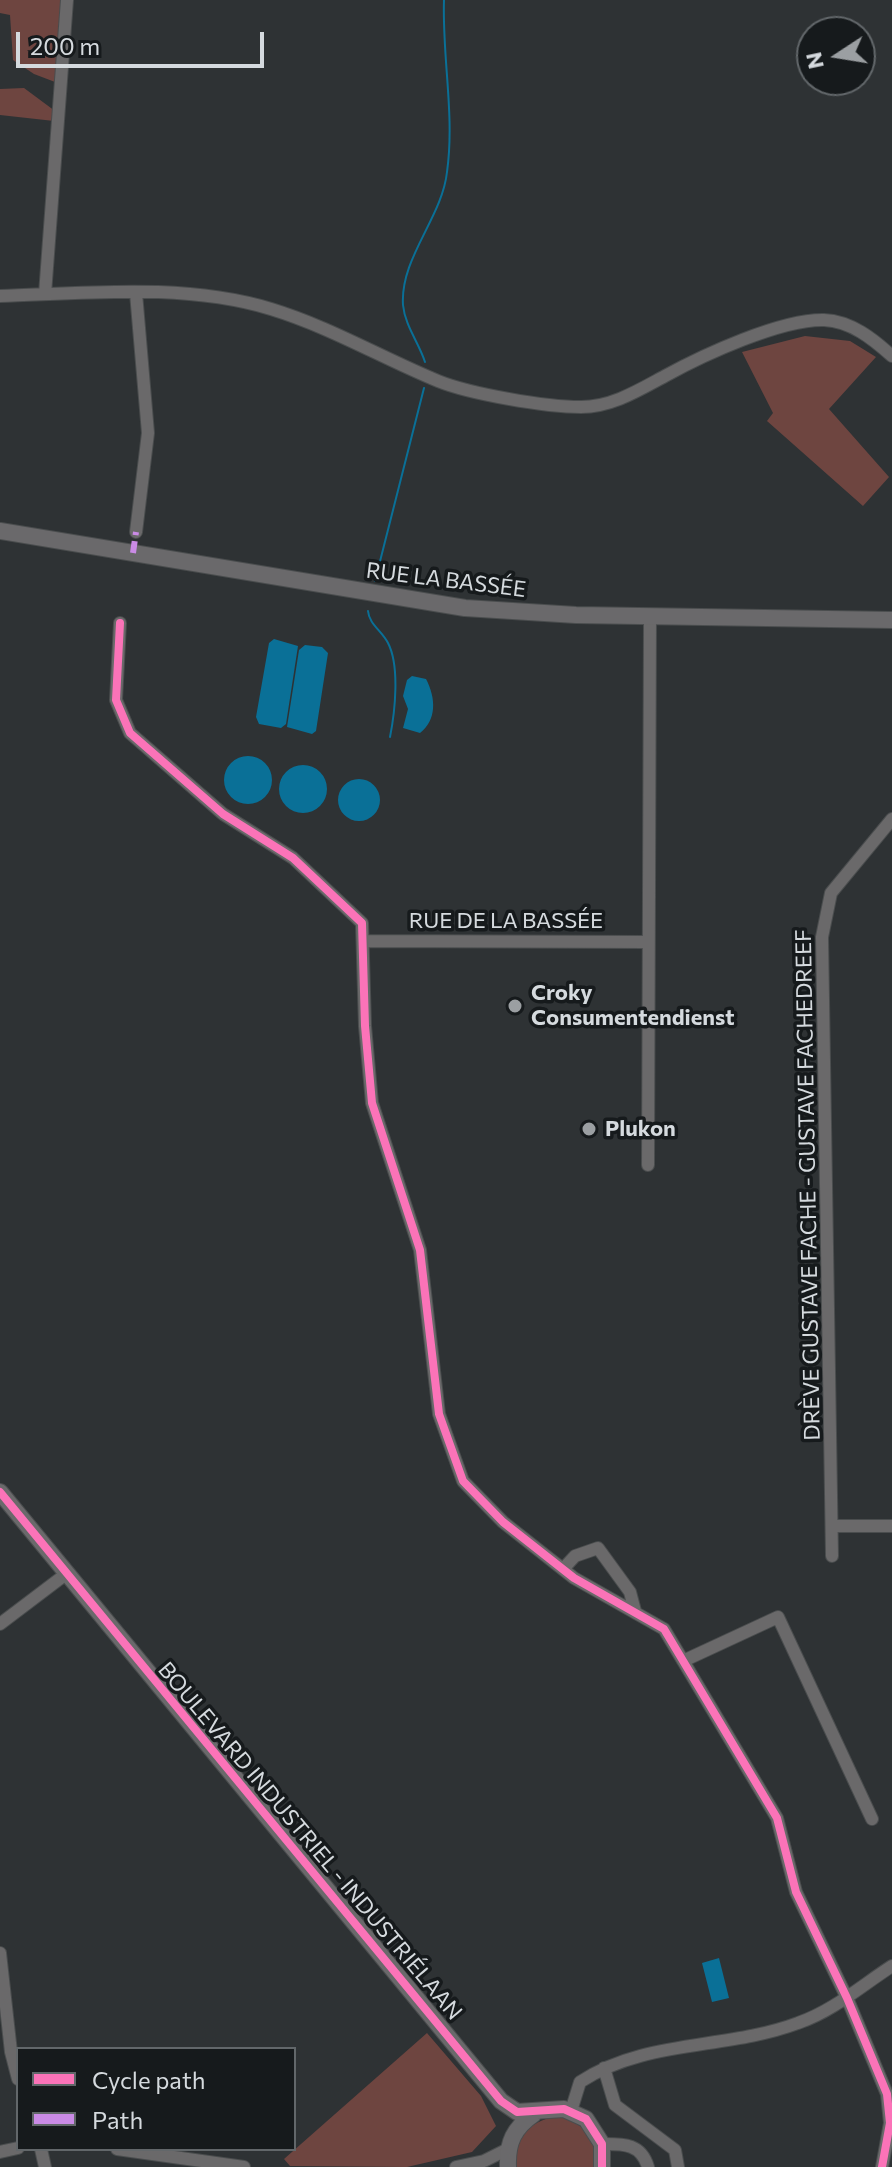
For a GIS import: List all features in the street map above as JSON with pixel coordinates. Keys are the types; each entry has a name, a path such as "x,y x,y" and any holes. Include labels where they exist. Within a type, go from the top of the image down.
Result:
{"main road":[{"name":"RUE LA BASSÉE","path":"0,531 465,608 650,616 892,620"},
{"name":"BOULEVARD INDUSTRIEL - INDUSTRIÉLAAN","path":"0,1492 501,2101 517,2112 534,2114 555,2108 571,2111"},
{"name":"BOULEVARD INDUSTRIEL - INDUSTRIÉLAAN","path":"501,2101 509,2154"},
{"path":"571,2111 586,2119 602,2144 602,2167"},
{"path":"509,2154 534,2114"}],"street":[{"path":"45,294 67,0"},
{"path":"136,293 148,433 136,532"},
{"path":"0,296 136,293 221,299 310,322 440,382 491,394 580,407 604,405 632,394 734,342 823,320 852,327 892,356"},
{"path":"648,1165 650,616"},
{"path":"120,623 116,700 130,733 223,814 293,858 362,923 365,941 364,1016 371,1094 420,1250 432,1369 445,1434 463,1481 473,1494 563,1569 664,1629 777,1818 796,1892 847,1998 887,2094 890,2123 882,2167"},
{"name":"DRÈVE GUSTAVE FACHE - GUSTAVE FACHEDREEF","path":"832,1556 822,937 831,893 892,819"},
{"name":"RUE DE LA BASSÉE","path":"365,941 647,942"},
{"path":"832,1526 892,1526"},
{"path":"563,1569 575,1556 595,1548 601,1549 630,1592 635,1611"},
{"path":"0,1624 66,1574"},
{"path":"683,1661 778,1617 865,1813"},
{"path":"0,1953 16,2071"},
{"path":"571,2111 580,2082 623,2059 795,2025 847,1998 892,1966"},
{"path":"604,2068 615,2105 675,2150 678,2167"},
{"path":"602,2144 632,2145 645,2156 648,2167"},
{"path":"131,2151 244,2167"},
{"path":"456,2167 509,2154"}],"shaded area":[{"path":"0,0 61,0 55,82 34,74 13,60 10,15 0,13"},
{"path":"24,88 55,111 54,121 0,115 0,89"},
{"path":"805,336 850,341 876,357 829,409 889,477 863,506 767,421 773,413 742,352"},
{"path":"427,2033 481,2096 496,2126 472,2152 407,2167 290,2166 284,2159"},
{"path":"562,2116 589,2135 598,2167 516,2167 517,2146 527,2131 542,2120"}],"water":[{"path":"274,639 298,646 286,724 281,728 259,724 256,717 269,643"},
{"path":"305,645 322,647 328,653 316,731 312,734 287,727 299,650"},
{"path":"412,676 426,679 433,701 430,722 420,733 403,728 408,709 403,696 407,680"},
{"path":"248,756 265,763 272,780 265,797 248,804 231,797 224,780 231,763"},
{"path":"303,765 320,772 327,789 320,806 303,813 286,806 279,789 286,772"},
{"path":"359,779 374,785 380,800 374,815 359,821 344,815 338,800 344,785"},
{"path":"719,1958 729,1998 712,2002 702,1963"}],"waterway":[{"path":"425,362 403,305 408,271 438,206 447,172 450,129 444,0"},
{"path":"375,581 424,388"},
{"path":"368,611 388,643 394,664 395,702 390,737"}],"marked path":[{"path":"133,553 136,532"}],"cycle path":[{"path":"120,623 116,700 130,733 223,814 293,858 362,923 365,1026 372,1103 420,1250 439,1414 463,1481 503,1522 574,1578 664,1629 777,1818 796,1892 847,1998 887,2094 890,2123 882,2167"},
{"path":"0,1492 501,2101 517,2112 564,2109 586,2119 602,2144 602,2167"}],"place":[{"name":"Croky Consumentendienst","path":"515,1006"},
{"name":"Plukon","path":"589,1129"}]}
